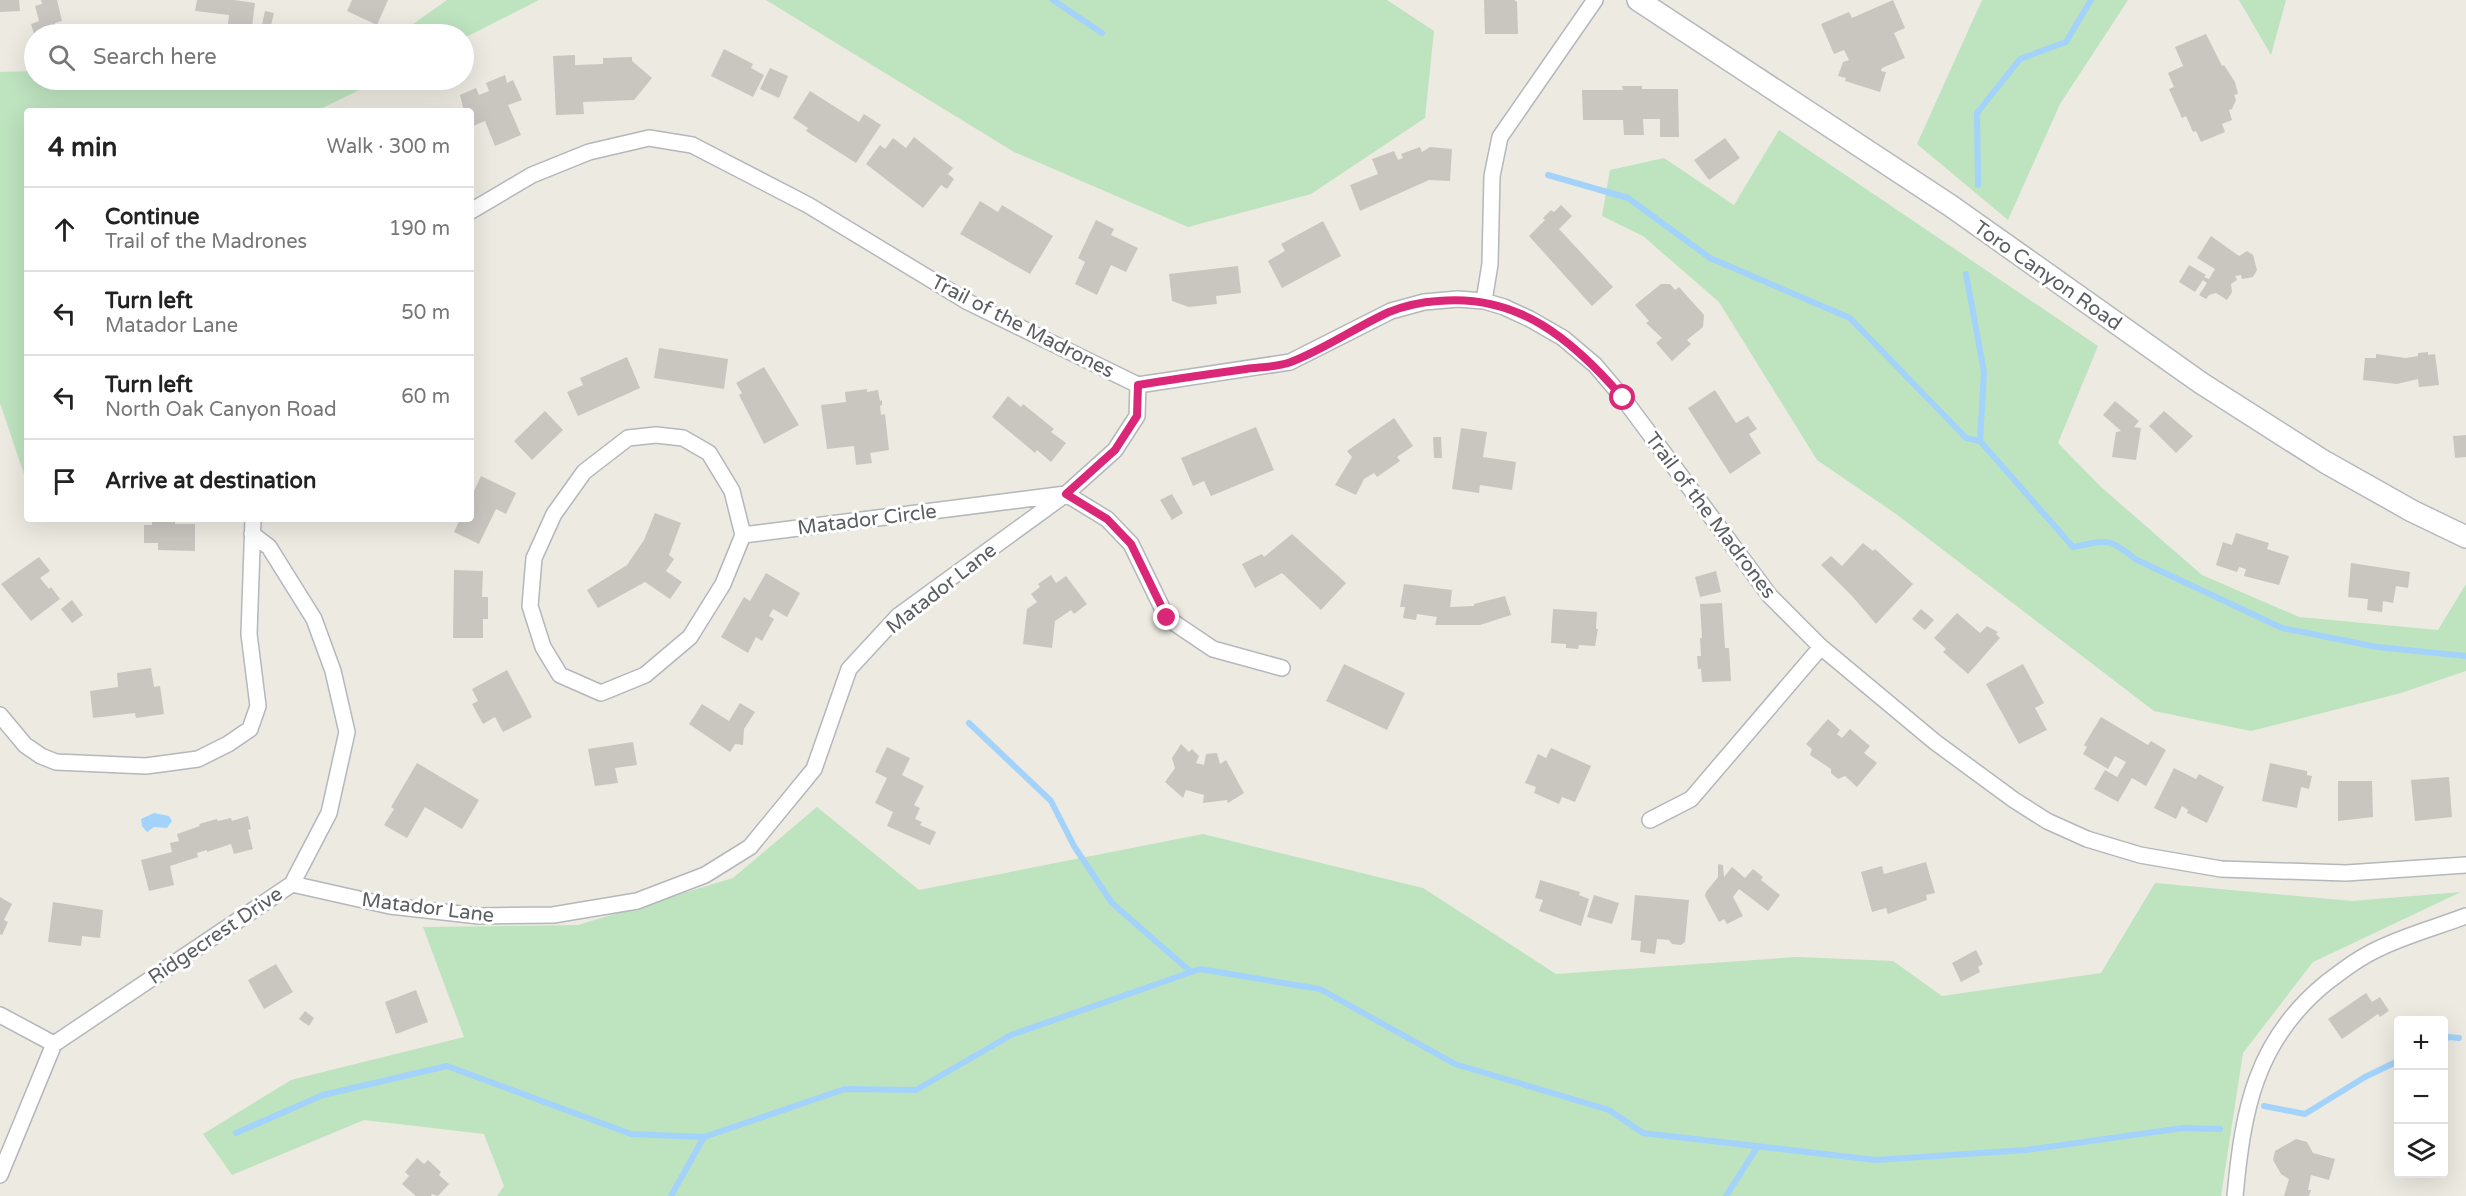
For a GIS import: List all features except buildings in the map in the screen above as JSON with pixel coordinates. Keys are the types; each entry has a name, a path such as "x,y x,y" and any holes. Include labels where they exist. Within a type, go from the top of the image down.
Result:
{"street":[{"path":"1484,301 1490,264 1492,176 1500,137 1595,0"},
{"name":"Toro Canyon Road","path":"1638,0 1951,206 2201,383 2325,462 2412,511 2466,537"},
{"name":"Trail of the Madrones","path":"474,209 532,175 589,152 649,138 692,145 808,205 968,302 1138,385 1290,362 1391,311 1424,302 1458,299 1484,301 1530,319 1563,338 1595,365 1623,398 1770,596 1821,647 1935,742 2014,800 2047,821 2087,839 2140,855 2221,870 2346,873 2466,865"},
{"name":"Matador Lane","path":"292,884 390,906 479,916 553,915 637,900 705,875 750,847 814,769 849,669 898,616 1066,494 1115,450 1137,416 1138,385"},
{"path":"656,435 683,438 709,453 732,490 743,535 723,584 690,637 645,675 601,693 560,675 543,647 530,606 534,558 554,514 584,472 628,438 656,435"},
{"path":"1066,494 1107,519 1131,544 1167,618 1214,649 1282,668"},
{"name":"Matador Circle","path":"743,535 1066,494"},
{"path":"0,715 25,745 41,756 56,762 146,766 198,759 228,744 250,729 258,706 249,634 252,527"},
{"name":"Ridgecrest Drive","path":"54,1044 292,884 329,813 347,732 333,671 314,619 269,547 252,527"},
{"path":"1650,819 1691,799 1821,647"},
{"path":"2235,1196 2244,1125 2251,1097 2275,1037 2296,1011 2347,966 2371,953 2466,916"},
{"path":"0,1015 54,1044 0,1175"}],"green space":[{"path":"447,0 539,0 474,33 474,24 413,24"},
{"path":"766,0 1387,0 1434,31 1425,118 1311,194 1188,227 1014,152"},
{"path":"1982,0 2128,0 2060,104 2008,220 1917,144"},
{"path":"2239,0 2286,0 2271,55"},
{"path":"24,71 24,90 359,90 322,108 24,108 24,474 0,403 0,72"},
{"path":"1779,130 2098,346 2058,443 2101,487 2202,575 2299,617 2438,630 2466,584 2466,671 2401,693 2251,731 2154,711 1896,514 1817,460 1719,302 1643,236 1602,216 1610,170 1664,158 1734,205"},
{"path":"817,807 919,890 1203,834 1423,888 1556,974 1797,957 1893,961 1942,996 2101,973 2155,883 2352,901 2461,892 2313,962 2243,1053 2221,1196 497,1196 504,1186 484,1134 364,1120 232,1175 203,1134 291,1080 464,1037 423,927 578,925 733,878"}],"water":[{"path":"154,813 169,816 172,821 167,828 154,827 147,832 142,826 141,819"}],"waterway":[{"path":"1053,0 1102,33"},
{"path":"1978,185 1977,113 2020,59 2066,42 2091,0"},
{"path":"1548,175 1628,198 1710,258 1850,318 1966,438 1980,441"},
{"path":"1966,274 1984,372 1980,441 2073,547 2100,542 2112,544 2135,559 2282,628 2377,647 2466,656"},
{"path":"969,723 1051,801 1074,846 1112,903 1191,972"},
{"path":"236,1133 323,1095 447,1066 631,1134 704,1137 845,1089 916,1090 1011,1035 1200,969 1320,989 1455,1064 1609,1110 1643,1133 1876,1160 2026,1150 2183,1128 2220,1129"},
{"path":"2448,1038 2459,1038"},
{"path":"2264,1106 2305,1114 2365,1077 2394,1063"},
{"path":"671,1196 704,1137"},
{"path":"1726,1196 1758,1146"}],"route":[{"path":"1167,618 1131,544 1107,519 1066,494 1115,450 1137,416 1138,385 1290,362 1391,311 1424,302 1458,299 1484,301 1504,307 1563,338 1595,365 1623,398"}]}
